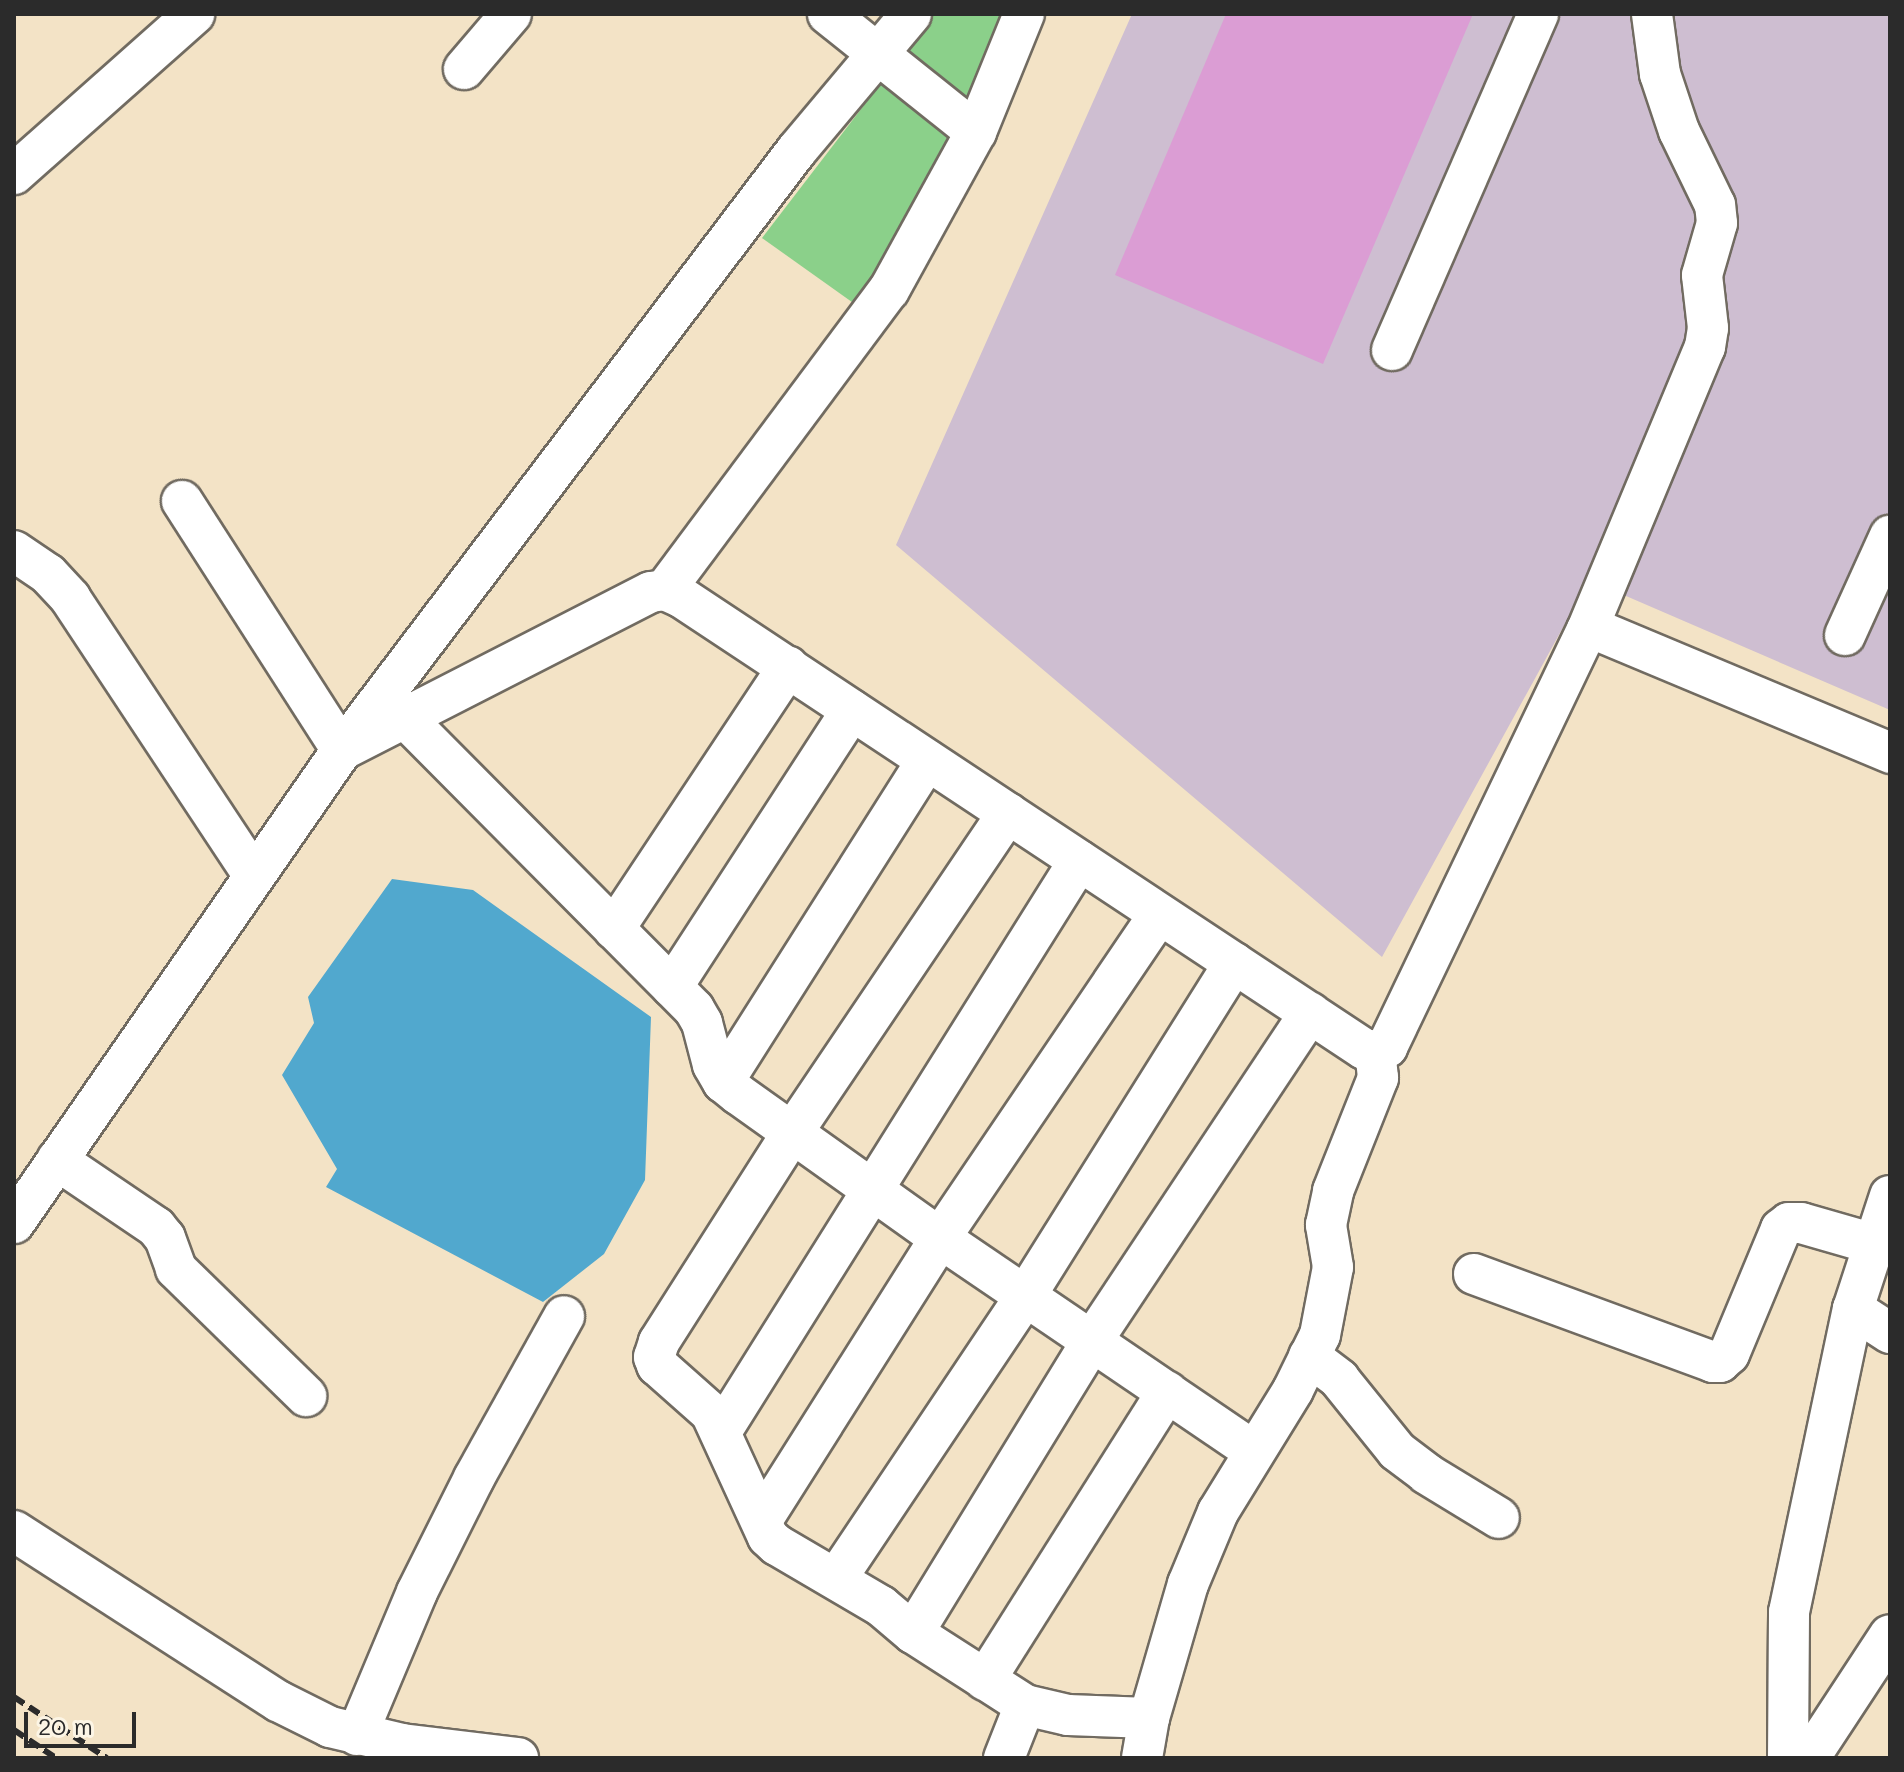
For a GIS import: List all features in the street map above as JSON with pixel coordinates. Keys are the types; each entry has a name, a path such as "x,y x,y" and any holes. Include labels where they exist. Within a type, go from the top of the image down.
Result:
{"street":[{"path":"14,174 194,14"},
{"path":"464,69 511,14"},
{"path":"828,14 976,132"},
{"path":"14,1223 253,874 342,750 797,150 911,14"},
{"path":"665,590 889,290 976,132 1024,14"},
{"path":"1392,350 1538,14"},
{"path":"342,750 651,592 665,590 788,667 1364,1049 1375,1051 1387,1047 1578,642 1587,630 1705,347 1708,328 1702,275 1717,223 1715,205 1689,157 1660,74 1652,14"},
{"path":"182,501 342,750"},
{"path":"1845,635 1890,536"},
{"path":"14,551 48,574 70,598 253,874"},
{"path":"1587,630 1599,631 1890,753"},
{"path":"614,929 788,667"},
{"path":"672,987 852,710"},
{"path":"405,718 699,1016 713,1065 723,1082 940,1238 1254,1451"},
{"path":"723,1082 927,760"},
{"path":"1008,813 792,1133 673,1318 654,1357 657,1365 711,1413 722,1430 768,1537 777,1545 900,1619 913,1633 1025,1705 1068,1715 1149,1718"},
{"path":"722,1430 1079,861"},
{"path":"762,1520 940,1238 1159,914"},
{"path":"836,1579 1026,1295 1234,963"},
{"path":"913,1633 1092,1341 1310,1013"},
{"path":"1142,1758 1149,1718 1188,1584 1218,1512 1293,1390 1320,1335 1333,1267 1326,1225 1333,1191 1378,1078 1375,1051"},
{"path":"57,1160 156,1227 165,1238 176,1269 306,1396"},
{"path":"1805,1749 1789,1612 1876,1313 1874,1244 1890,1196"},
{"path":"1474,1274 1720,1362 1729,1354 1781,1229 1789,1223 1801,1223 1874,1244"},
{"path":"338,1740 392,1646 474,1478 564,1316"},
{"path":"1309,1356 1339,1379 1397,1451 1499,1518"},
{"path":"985,1680 1167,1392"},
{"path":"14,1531 338,1740 518,1758"},
{"path":"1805,1749 1890,1635"},
{"path":"1004,1758 1025,1705"}],"shaded area":[{"path":"1132,14 1890,14 1890,710 1589,580 1382,957 896,545"}],"green space":[{"path":"934,14 1027,14 873,317 762,238"}],"water":[{"path":"392,879 473,890 651,1017 645,1180 604,1254 543,1302 326,1187 337,1169 282,1075 314,1023 308,997"}],"building":[{"path":"1226,14 1473,14 1323,364 1115,275"}],"railway":[{"path":"14,1697 107,1758"},
{"path":"14,1730 56,1758"}]}
